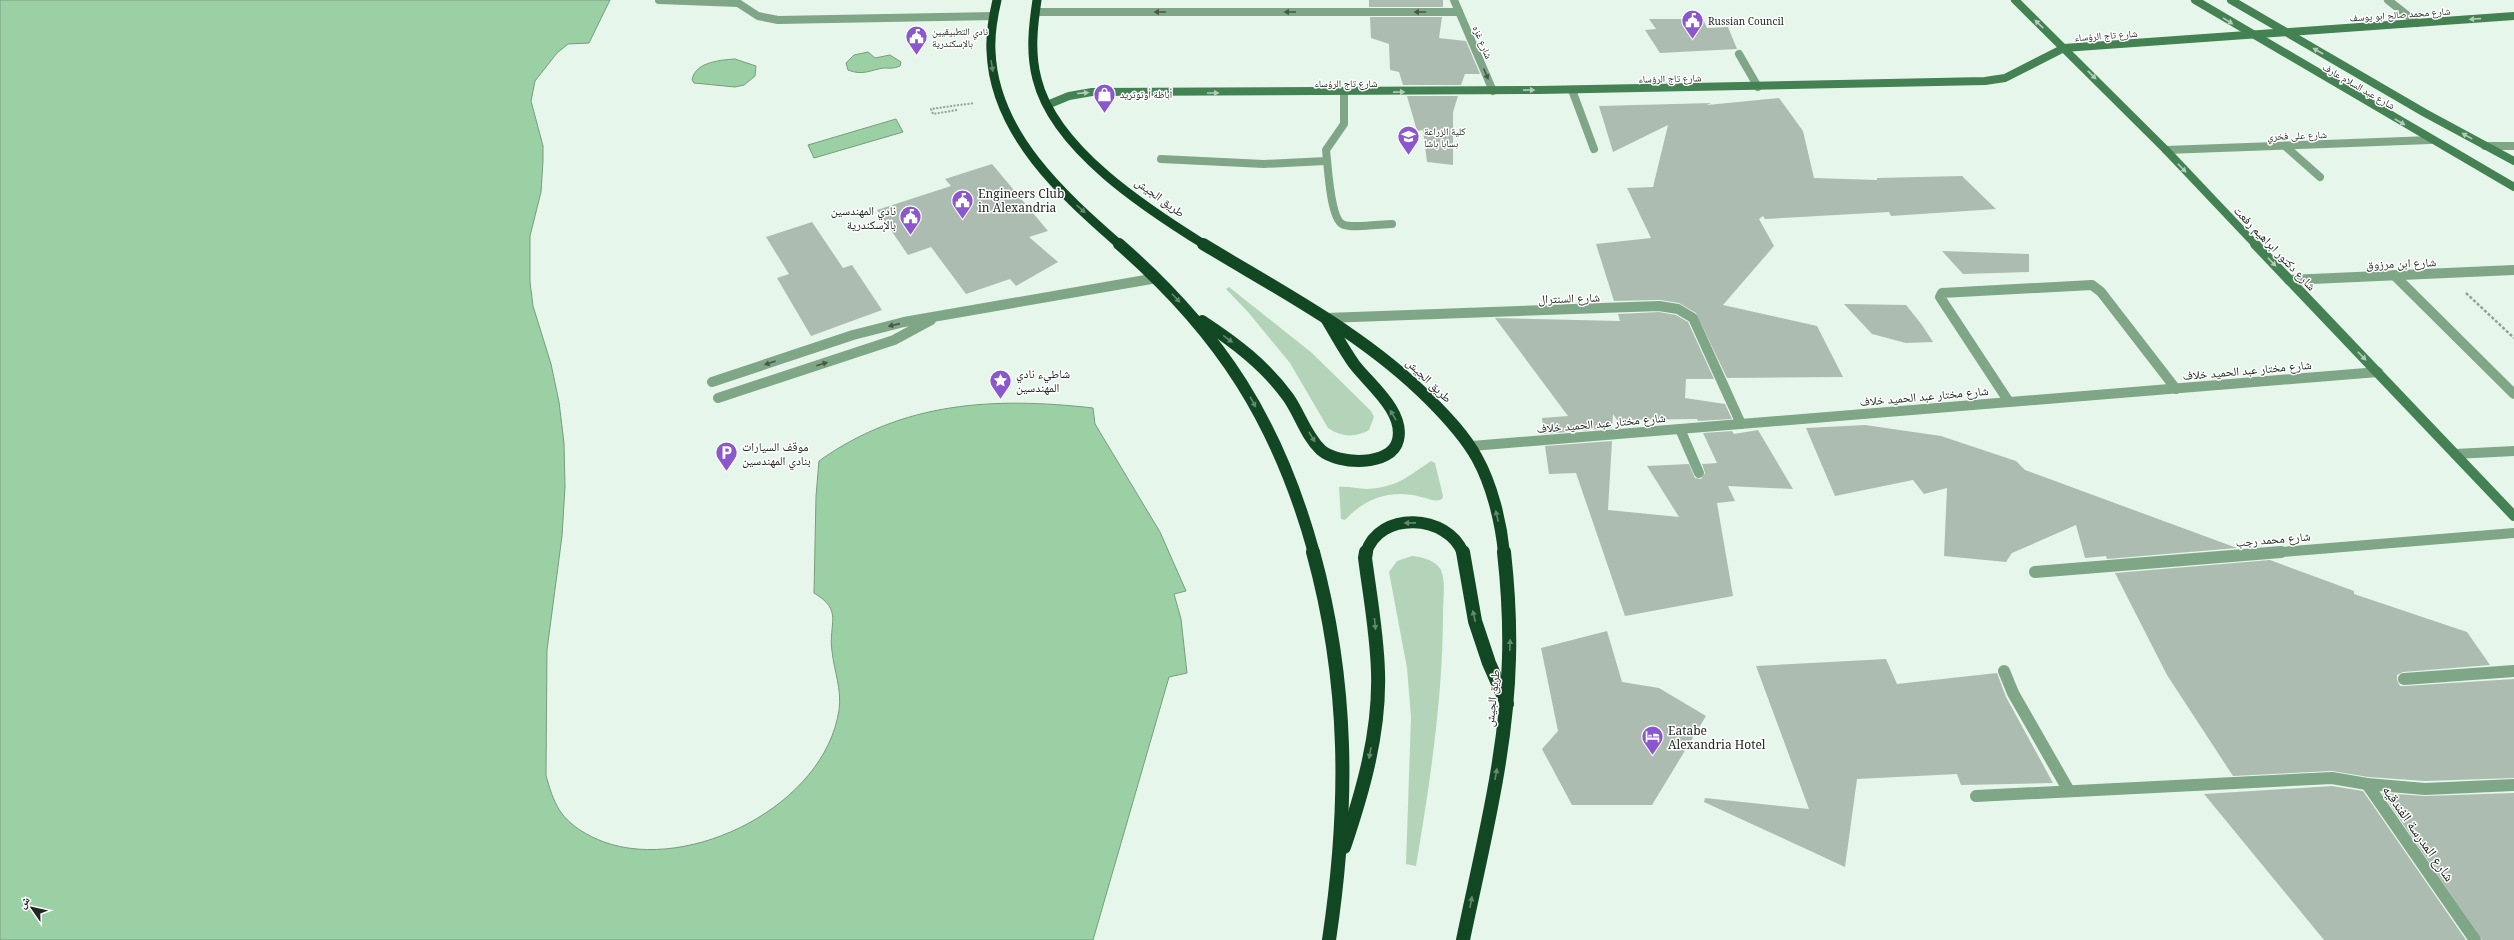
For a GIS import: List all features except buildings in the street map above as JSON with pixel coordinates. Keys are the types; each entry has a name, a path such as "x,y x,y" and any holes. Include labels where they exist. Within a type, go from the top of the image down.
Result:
{"highway":[{"path":"997,0 994,16 991,56 994,79 1013,126 1028,151 1071,200 1157,278 1196,318 1244,386 1272,437 1294,488 1312,542 1327,602 1337,668 1343,740 1343,798 1339,861 1329,940"},
{"name":"طريق الجيش","path":"1036,6 1031,40 1033,62 1047,106 1063,129 1084,153 1140,202 1174,225 1326,318 1380,354 1423,392 1472,446 1490,489 1501,536 1508,587 1510,641 1508,705 1463,940"},
{"path":"1196,318 1236,345 1272,377 1287,395 1313,440 1324,452 1348,461 1374,459 1394,447 1398,438 1399,429 1390,411 1354,364 1326,318"},
{"path":"1339,861 1355,816 1374,729 1378,688 1377,649 1365,558 1369,544 1379,532 1400,523 1426,524 1443,530 1463,551 1469,594 1483,648 1508,705"}],"street":[{"path":"659,0 738,3 758,16 778,20 994,16"},
{"name":"شارع غزه","path":"1454,0 1494,91"},
{"name":"شارع دكتور ابراهيم رفعت","path":"2015,0 2166,150 2514,516"},
{"name":"شارع عبد السلام عارف","path":"2195,0 2430,140 2514,187"},
{"name":"شارع عبد السلام عارف","path":"2231,0 2485,146 2514,161"},
{"path":"2388,0 2417,23"},
{"path":"1036,6 1460,12"},
{"name":"شارع محمد صالح ابو يوسف","path":"2288,33 2514,16"},
{"name":"شارع تاج الرؤساء","path":"1047,106 1058,99 1074,94 1092,92 1344,93 1758,87 1985,81 2004,78 2064,48 2288,33"},
{"path":"1739,54 1758,87"},
{"path":"1572,90 1594,149"},
{"path":"1344,93 1344,124 1327,145 1326,162 1335,217 1338,222 1350,226 1392,224"},
{"name":"شارع على فخري","path":"2166,150 2430,140"},
{"path":"2285,146 2320,177"},
{"path":"2485,146 2514,146"},
{"path":"1161,159 1256,164 1326,162"},
{"name":"شارع ابن مرزوق","path":"2289,280 2514,270"},
{"path":"2394,275 2514,394"},
{"path":"712,382 853,335 904,322 932,319 1157,278"},
{"path":"2009,402 1942,300 1940,296 1942,293 2077,284 2092,285 2101,292 2176,389"},
{"name":"شارع السنترال","path":"1326,318 1660,306 1678,309 1693,318 1741,424"},
{"path":"718,398 894,340 932,319"},
{"name":"شارع مختار عبد الحميد خلاف","path":"1472,446 2378,372"},
{"path":"1680,429 1698,473"},
{"path":"2455,454 2514,451"},
{"name":"شارع محمد رجب","path":"2035,572 2514,533"},
{"path":"2004,671 2013,693 2069,791"},
{"path":"2404,679 2514,671"},
{"path":"1976,796 2332,778 2367,784"},
{"name":"شارع المدرسة الفندقيه","path":"2367,784 2425,789 2514,786"},
{"name":"شارع المدرسة الفندقيه","path":"2367,784 2475,940"}],"path":[{"path":"957,110 933,114 931,109 974,103"},
{"path":"2446,273 2514,338"}],"shaded area":[{"path":"0,0 610,0 589,43 568,44 557,53 535,81 531,101 543,146 543,161 541,192 530,236 530,282 533,306 551,364 559,402 564,443 565,487 562,536 547,650 546,775 553,798 564,816 580,830 604,842 638,849 675,848 712,839 748,823 781,802 808,775 828,744 839,710 840,702 839,687 831,641 833,618 832,612 829,606 814,593 816,496 819,461 851,441 883,426 917,415 951,408 985,404 1021,403 1093,408 1095,424 1160,532 1186,591 1174,594 1181,619 1187,673 1169,677 1093,940 0,940"},
{"path":"868,52 875,58 890,55 901,62 900,66 862,73 848,70 846,63 854,55"},
{"path":"735,59 756,66 755,76 744,85 735,87 694,83 692,80 698,69 709,63"},
{"path":"896,119 903,132 814,158 808,145"},
{"path":"1229,287 1312,353 1371,411 1374,417 1369,430 1359,434 1343,435 1328,428 1290,363 1248,312 1226,289"},
{"path":"1431,461 1435,463 1443,496 1442,499 1434,500 1400,494 1389,495 1370,501 1353,512 1345,520 1341,519 1339,487 1367,489 1387,486 1402,480"},
{"path":"1412,556 1432,561 1441,570 1444,585 1441,677 1435,740 1416,866 1406,864 1411,717 1407,668 1389,572 1397,561"}],"place":[{"name":"Russian Council","path":"1693,40"},
{"name":"نادي التطبيقيين بالإسكندرية","path":"917,56"},
{"name":"أباظة أوتوتريد","path":"1104,114"},
{"name":"كلية الزراعة بسابا باشا","path":"1409,156"},
{"name":"Engineers Club in Alexandria","path":"962,220"},
{"name":"نادي المهندسين بالإسكندرية","path":"911,236"},
{"name":"شاطيء نادي المهندسين","path":"1001,400"},
{"name":"موقف السيارات بنادي المهندسين","path":"726,472"},
{"name":"Eatabe Alexandria Hotel","path":"1653,756"}]}
